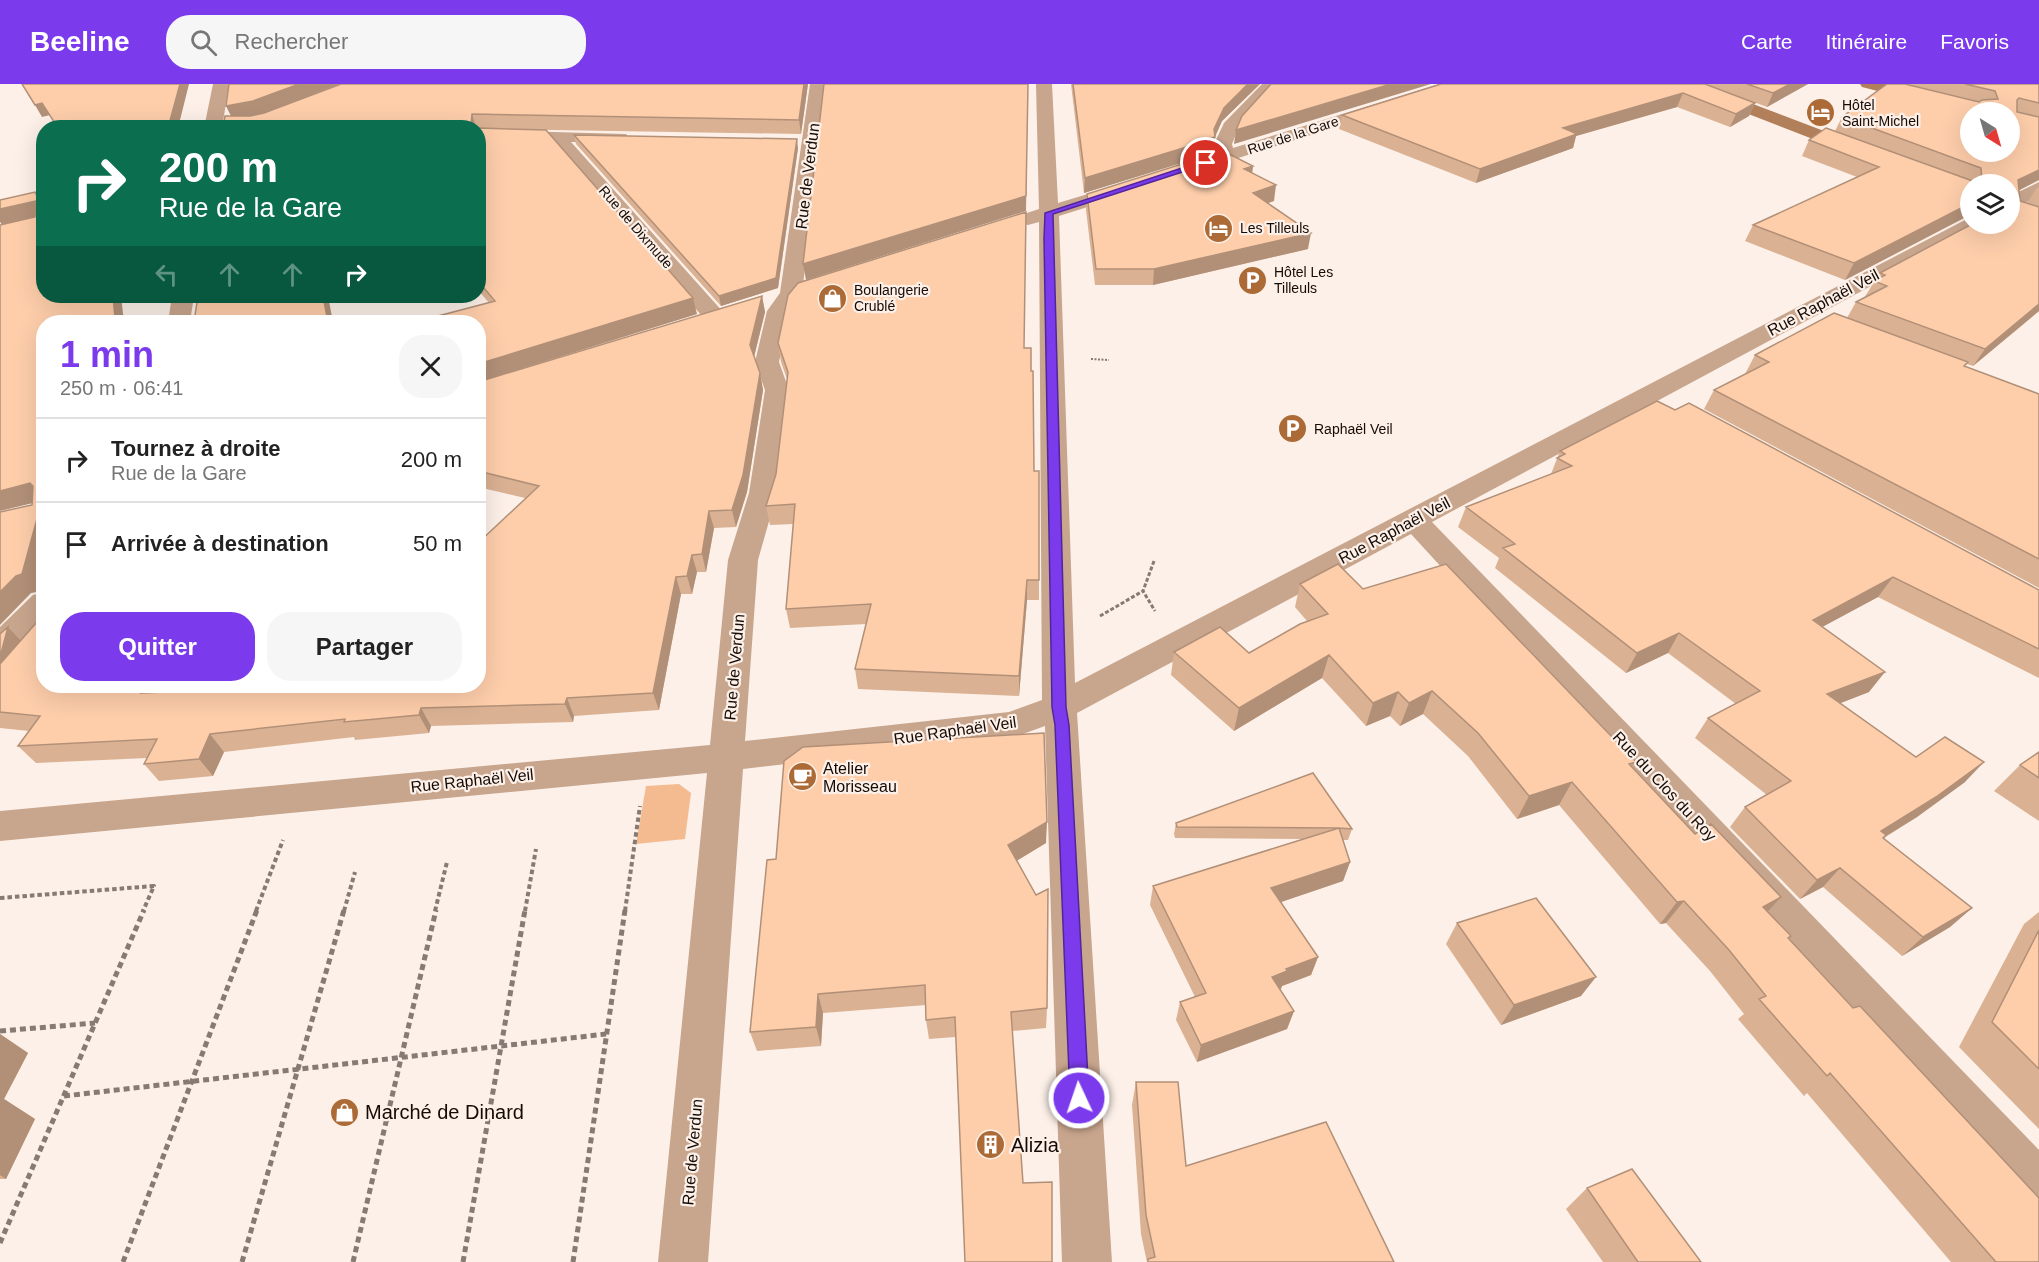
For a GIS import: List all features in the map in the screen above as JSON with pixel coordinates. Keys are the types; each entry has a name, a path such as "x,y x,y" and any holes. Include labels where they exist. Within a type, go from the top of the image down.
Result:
{"street":[{"path":"214,120 221,84"},
{"name":"Rue de Verdun","path":"683,1262 743,560 763,493 777,390 767,362 778,311 801,291 811,141 818,84"},
{"path":"1044,84 1049,213 1059,707 1062,725 1087,1262"},
{"path":"1227,156 1223,144 1230,127 1270,84"},
{"name":"Rue de la Gare","path":"1174,173 1456,84"},
{"path":"1685,84 1874,156"},
{"path":"1868,84 1960,107"},
{"path":"486,135 638,138"},
{"name":"Rue de Dixmude","path":"557,137 716,318"},
{"path":"788,141 811,141"},
{"path":"1010,225 1144,183"},
{"path":"2020,200 2039,188"},
{"path":"2020,211 2029,215"},
{"name":"Rue Raphaël Veil","path":"0,826 726,757 1012,725 1059,707 1960,230"},
{"path":"757,305 801,291"},
{"path":"693,325 736,311"},
{"path":"1802,313 1834,326"},
{"path":"1652,394 1683,411"},
{"name":"Rue du Clos du Roy","path":"1413,519 2039,1184"},
{"path":"0,646 36,610"}],"path":[{"path":"1082,358 1109,360"},
{"path":"1154,561 1143,591 1174,646"},
{"path":"573,1262 647,763"},
{"path":"123,1262 194,1080 299,797"},
{"path":"463,1262 536,849"},
{"path":"353,1262 447,862"},
{"path":"242,1262 300,1069 355,872"},
{"path":"0,898 154,886 0,1243"},
{"path":"0,1031 95,1023"},
{"path":"64,1096 606,1034"}],"shaded area":[{"path":"679,784 691,793 685,839 636,844 646,786"}],"building":[{"path":"22,84 180,84 170,120 53,120 42,103 35,105"},
{"path":"229,84 299,84 253,101 226,106"},
{"path":"341,84 804,84 799,120 472,114 472,120 224,120 225,116 250,116 264,113"},
{"path":"824,84 1028,84 1026,196 803,264"},
{"path":"1073,84 1248,84 1224,108 1214,129 1215,137 1085,178"},
{"path":"1271,84 1391,84 1236,130 1242,116"},
{"path":"1441,84 1705,84 1755,103 1736,114 1683,93 1563,128 1577,134 1480,169 1342,115"},
{"path":"1747,84 1790,84 1773,93"},
{"path":"1887,84 1905,84 1979,102 1960,102 1960,160 1842,117"},
{"path":"1965,84 2039,84 2039,103 2019,98 2017,102 1979,102 1998,99 1995,91"},
{"path":"2020,113 2039,117 2039,170 2020,179 2020,174 1981,174 1981,168 1965,162 2020,162"},
{"path":"486,128 546,130 693,298 486,362 486,315 442,315 495,301 486,290"},
{"path":"1826,128 1960,176 1960,209 1854,263 1753,225 1879,167 1809,140"},
{"path":"574,135 797,139 776,278 719,296"},
{"path":"1223,151 1253,166 1244,169 1276,185 1253,193 1311,233 1154,269 1096,269 1087,194"},
{"path":"35,192 36,194 36,201 0,209 0,200"},
{"path":"36,201 36,303 114,303 115,315 36,315 36,522 22,574 16,576 0,592 0,512 32,505 33,486 30,483 0,491 0,225 35,217"},
{"path":"2020,201 2039,207 2039,304 1985,349 1856,302 1887,286 1874,281 1885,275 1880,273 1960,230 1960,234 2020,234"},
{"path":"1026,212 1024,348 1031,348 1031,371 1033,371 1034,471 1039,471 1039,580 1027,580 1019,676 855,669 871,604 786,609 795,504 766,506 776,474 788,372 778,343 788,295 798,283"},
{"path":"762,296 750,345 760,373 743,475 732,510 709,511 702,554 692,555 687,576 676,577 653,693 567,698 565,704 421,708 419,715 344,722 345,719 210,734 199,759 144,764 157,739 18,746 40,716 0,712 0,664 36,623 36,693 486,693 486,536 539,486 486,473 486,380"},
{"path":"197,303 324,303 327,315 195,315"},
{"path":"1834,313 1968,362 1964,366 2039,394 2039,559 1714,390 1769,362 1755,355"},
{"path":"1657,401 1675,410 1689,403 2039,590 2039,649 1893,577 1813,620 1885,672 1827,694 1916,757 1945,737 1984,762 1936,797 1881,831 1886,835 1883,838 1972,908 1923,937 1840,868 1817,880 1745,807 1791,781 1708,718 1760,691 1679,633 1637,653 1503,548 1515,544 1466,507 1572,466 1557,458 1565,454 1560,451"},
{"path":"1338,564 1363,589 1446,564 1636,762 1629,764 1695,834 1711,824 1781,897 1763,907 1791,936 1788,938 1853,1008 1860,1006 2039,1198 2039,1262 1996,1262 1830,1073 1827,1076 1759,999 1766,996 1729,950 1684,901 1677,902 1572,782 1529,796 1478,733 1432,691 1409,703 1398,692 1373,703 1329,655 1239,708 1174,652 1220,627 1249,653 1300,624 1328,614 1300,584"},
{"path":"8,627 0,657 0,634"},
{"path":"1044,733 1047,822 1008,845 1036,895 1048,889 1047,1008 1011,1012 1023,1183 1052,1182 1052,1262 965,1262 955,1017 926,1020 925,985 818,994 816,1027 750,1032 767,860 776,859 784,761 803,747"},
{"path":"2039,752 2039,778 2020,765"},
{"path":"1313,773 1352,829 1177,827 1176,823"},
{"path":"1339,828 1350,862 1271,888 1318,957 1272,977 1294,1011 1201,1045 1180,1002 1206,993 1153,886"},
{"path":"1536,898 1596,977 1514,1005 1457,923"},
{"path":"2039,930 2039,1069 1992,1022"},
{"path":"1136,1082 1178,1082 1186,1166 1326,1122 1394,1262 1148,1262 1148,1259 1155,1257 1146,1215"},
{"path":"1632,1169 1701,1262 1638,1262 1587,1188"}],"place":[{"name":"Hôtel Saint-Michel","path":"1821,113"},
{"name":"Les Tilleuls","path":"1219,228"},
{"name":"Hôtel Les Tilleuls","path":"1253,280"},
{"name":"Boulangerie Crublé","path":"833,298"},
{"name":"Raphaël Veil","path":"1293,429"},
{"name":"Atelier Morisseau","path":"802,777"},
{"name":"Marché de Dinard","path":"344,1112"},
{"name":"Alizia","path":"990,1145"}],"route":[{"path":"1079,1098 1062,725 1059,707 1049,213 1206,163"}]}
